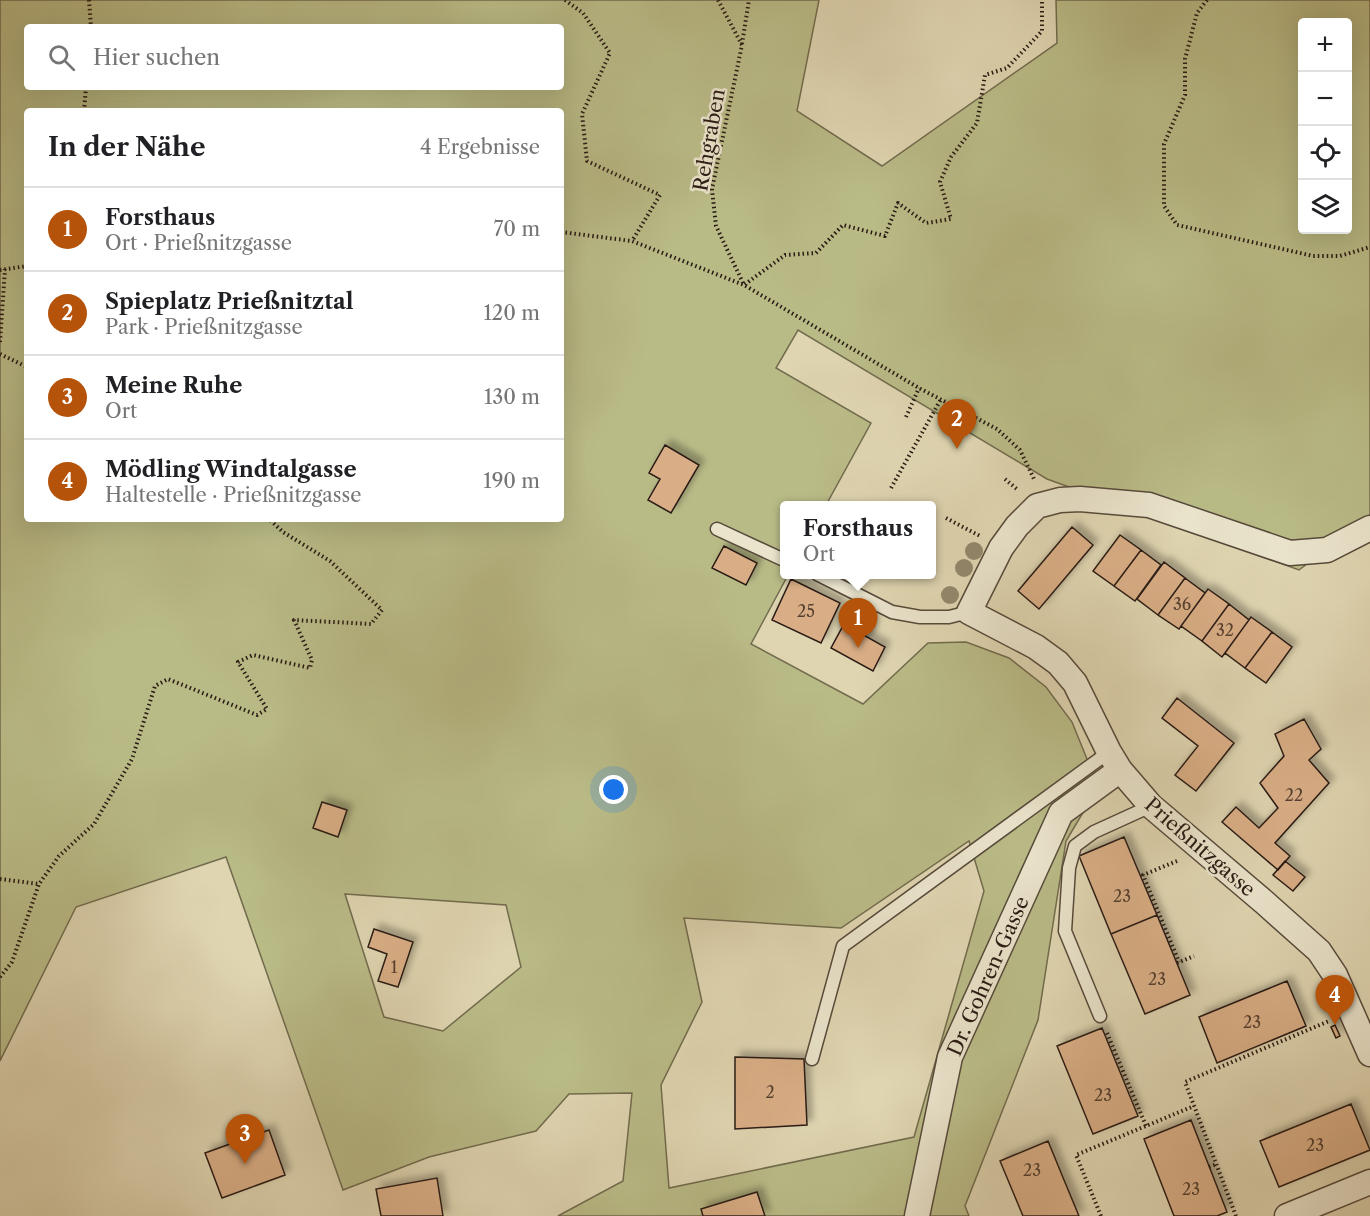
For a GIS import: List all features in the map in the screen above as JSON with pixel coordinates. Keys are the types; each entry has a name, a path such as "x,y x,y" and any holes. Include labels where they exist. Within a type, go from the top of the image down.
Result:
{"street":[{"path":"969,612 1001,548 1017,526 1037,506 1059,500 1080,499 1149,505 1290,553 1327,550 1370,528"},
{"name":"Prießnitzgasse","path":"969,612 1036,647 1058,663 1075,683 1115,761 1151,806 1319,951 1335,975 1370,1054"},
{"name":"Dr. Gohren-Gasse","path":"917,1216 950,1057 1060,813 1115,761"},
{"path":"1287,1216 1370,1182"}],"lane":[{"path":"717,529 780,558"},
{"path":"827,579 892,612 920,617 949,617 969,612"},
{"path":"812,1059 843,946 1115,761"},
{"path":"1100,1016 1065,931 1069,868 1075,846 1094,832 1151,806"}],"path":[{"path":"89,0 91,24"},
{"path":"565,0 583,13 610,53 582,114 586,161 660,195 632,241"},
{"path":"718,0 742,45"},
{"name":"Rehgraben","path":"744,285 716,226 712,189 742,45 748,0"},
{"path":"744,285 785,255 816,253 843,225 885,237 898,203 926,223 951,219 940,182 951,158 977,123 985,75 1007,68 1042,31 1042,0"},
{"path":"1207,0 1197,13 1185,59 1185,95 1164,144 1164,206 1177,225 1313,256 1340,255 1370,247"},
{"path":"84,108 86,90"},
{"path":"564,232 632,241 744,285 919,388 997,429 1020,450 1035,480 1037,506"},
{"path":"0,342 3,270 24,266"},
{"path":"0,354 24,366"},
{"path":"906,417 919,388"},
{"path":"891,488 941,399"},
{"path":"946,518 1001,548"},
{"path":"0,977 12,962 39,884 59,856 94,824 132,759 155,686 168,679 257,715 267,709 238,662 253,655 310,668 312,660 294,620 371,624 382,610 330,561 283,532 272,522"},
{"path":"1182,859 1142,876 1178,963 1194,956"},
{"path":"0,879 39,884"},
{"path":"1236,1216 1185,1082 1263,1046 1352,1011"},
{"path":"1100,1016 1146,1126"},
{"path":"1101,1216 1076,1155 1194,1106"},
{"path":"1209,1167 1216,1164"}],"green space":[{"path":"0,0 819,0 797,111 882,166 1057,43 1056,0 1370,0 1370,516 1299,570 1047,479 798,330 776,368 871,423 828,501 780,501 780,579 786,579 751,644 863,704 928,643 966,642 1009,658 1046,687 1072,722 1100,784 1066,841 1038,1020 965,1206 969,1216 558,1216 623,1181 632,1093 569,1094 536,1131 429,1157 343,1190 226,857 76,907 0,1061","holes":["969,841 984,891 914,1137 669,1188 661,1085 702,1002 684,918 841,928","345,894 506,905 521,967 443,1031 384,1017"]}],"building":[{"path":"665,445 699,465 671,513 648,500 660,479 649,473"},
{"path":"1072,527 1093,545 1039,609 1018,591"},
{"path":"1120,535 1141,550 1114,586 1093,571"},
{"path":"724,546 757,563 746,585 712,568"},
{"path":"1141,550 1161,565 1135,601 1114,586"},
{"path":"1164,562 1185,578 1158,615 1137,599"},
{"path":"1185,578 1205,593 1179,629 1158,615"},
{"path":"791,579 840,603 821,643 772,620"},
{"path":"1208,589 1229,604 1202,641 1181,626"},
{"path":"1229,604 1249,620 1222,657 1202,641"},
{"path":"1251,617 1272,632 1245,668 1225,653"},
{"path":"844,624 885,647 873,671 831,648"},
{"path":"1272,632 1292,647 1266,683 1245,668"},
{"path":"1177,698 1234,743 1196,791 1175,775 1198,746 1162,718"},
{"path":"1304,719 1321,749 1309,760 1329,783 1275,843 1290,856 1278,870 1222,822 1236,807 1259,828 1278,808 1260,783 1284,756 1275,734"},
{"path":"322,802 347,810 338,837 313,828"},
{"path":"1124,837 1157,915 1111,934 1079,856"},
{"path":"1285,861 1305,877 1293,891 1273,875"},
{"path":"1157,915 1190,995 1145,1014 1111,934"},
{"path":"374,929 413,942 398,987 378,981 387,954 368,947"},
{"path":"1287,981 1306,1026 1217,1063 1199,1017"},
{"path":"1335,1025 1340,1036 1336,1038 1331,1027"},
{"path":"1102,1028 1138,1116 1093,1134 1057,1046"},
{"path":"735,1057 804,1059 807,1125 735,1129"},
{"path":"1351,1104 1370,1150 1279,1187 1260,1141"},
{"path":"1191,1120 1227,1212 1217,1216 1174,1216 1144,1139"},
{"path":"269,1130 285,1175 222,1198 205,1153"},
{"path":"1048,1141 1079,1216 1023,1216 1000,1161"},
{"path":"437,1178 443,1216 381,1216 376,1189"},
{"path":"757,1192 765,1216 703,1216 701,1209"}],"place":[{"name":"Spieplatz Prießnitztal","path":"957,449"},
{"name":"Forsthaus","path":"858,648"},
{"name":"Mödling Windtalgasse","path":"1335,1025"},
{"name":"Meine Ruhe","path":"245,1164"}]}
